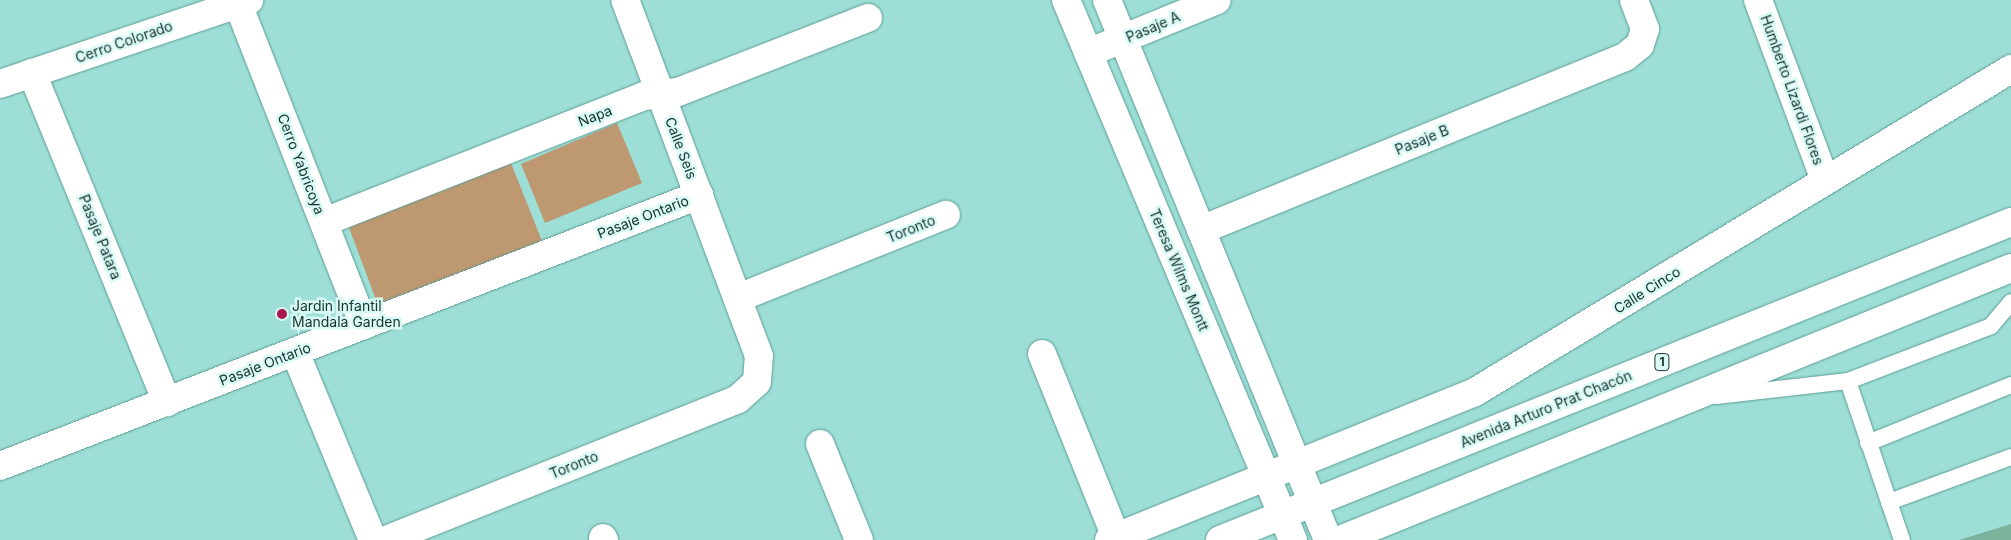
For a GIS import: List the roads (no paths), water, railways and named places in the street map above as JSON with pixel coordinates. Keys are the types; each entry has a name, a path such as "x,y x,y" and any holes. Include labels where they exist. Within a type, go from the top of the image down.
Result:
{"street":[{"name":"Calle Seis","path":"624,0 759,356 757,382"},
{"name":"Teresa Wilms Montt","path":"1066,0 1293,540"},
{"path":"1107,0 1328,540"},
{"name":"Pasaje A","path":"1088,53 1217,0"},
{"name":"Pasaje B","path":"1201,230 1625,57 1640,45 1645,29 1634,0"},
{"name":"Humberto Lizardi Flores","path":"1758,0 1825,180"},
{"name":"Cerro Colorado","path":"0,84 243,2"},
{"name":"Cerro Yabricoya","path":"243,2 364,325"},
{"name":"Napa","path":"324,222 644,96 678,92 868,18"},
{"name":"Calle Cinco","path":"1112,539 1298,466 1501,379 1825,180 2011,69"},
{"name":"Pasaje Patara","path":"32,73 167,402"},
{"name":"Pasaje Ontario","path":"0,466 698,196"},
{"name":"Toronto","path":"738,298 946,215"},
{"name":"Avenida Arturo Prat Chacón","path":"1220,540 2011,222"},
{"path":"1340,540 2011,268"},
{"path":"295,352 373,540"},
{"path":"1042,354 1112,539"},
{"name":"Toronto","path":"386,540 738,399 757,382"},
{"path":"820,444 859,540"}],"lane":[{"path":"1687,399 1848,382 1991,326 2011,302"},
{"path":"1848,382 1902,540"},
{"path":"1868,443 2011,385"},
{"path":"1890,502 2011,457"}],"place":[{"name":"Jardin Infantil Mandala Garden","path":"282,314"}]}
